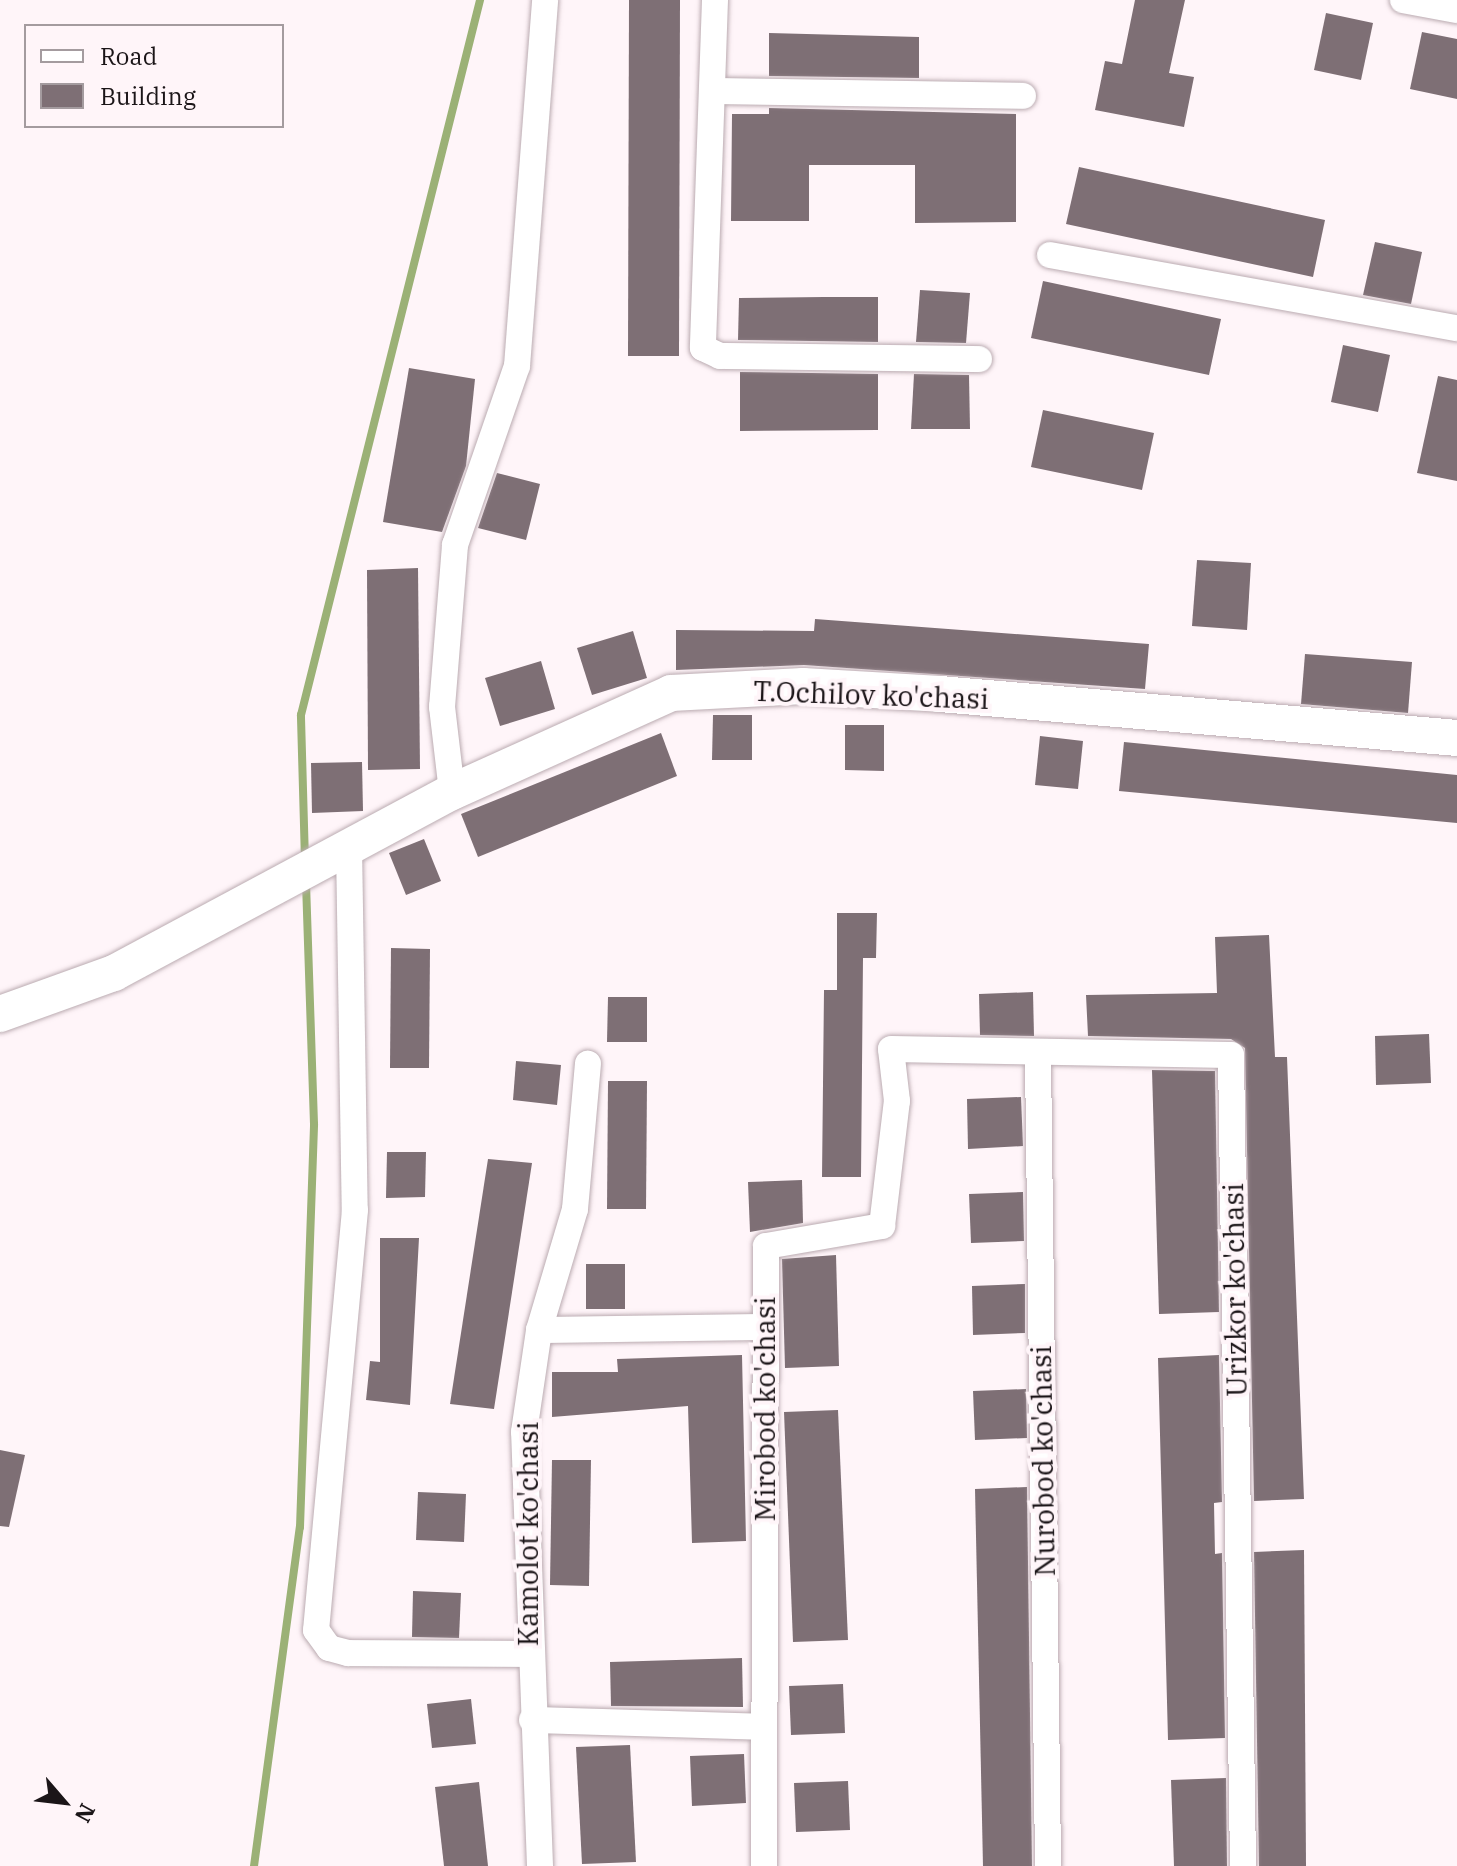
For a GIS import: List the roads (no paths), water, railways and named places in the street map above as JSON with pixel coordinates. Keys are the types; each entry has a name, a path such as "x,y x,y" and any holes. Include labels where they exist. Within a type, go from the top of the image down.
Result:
{"main road":[{"name":"T.Ochilov ko'chasi","path":"0,1014 114,973 452,792 671,693 803,686 1457,738"}],"street":[{"path":"452,792 442,707 455,545 517,366 545,0"},
{"path":"715,0 703,348 720,356 979,359"},
{"path":"1403,0 1457,10"},
{"path":"713,91 1023,96"},
{"path":"1050,255 1457,327"},
{"path":"335,854 355,1210 316,1630 329,1648 348,1653 528,1654"},
{"name":"Urizkor ko'chasi","path":"891,1049 1038,1056 1231,1055 1243,1866"},
{"name":"Mirobod ko'chasi","path":"764,1866 766,1246 882,1226 897,1101 891,1049"},
{"name":"Nurobod ko'chasi","path":"1038,1056 1048,1866"},
{"name":"Kamolot ko'chasi","path":"540,1866 528,1654 524,1432 539,1330 575,1209 588,1064"},
{"path":"539,1330 765,1327"},
{"path":"532,1720 764,1727"}],"waterway":[{"path":"305,861 301,715 480,0"},
{"path":"254,1866 300,1527 314,1124 306,883"}]}
